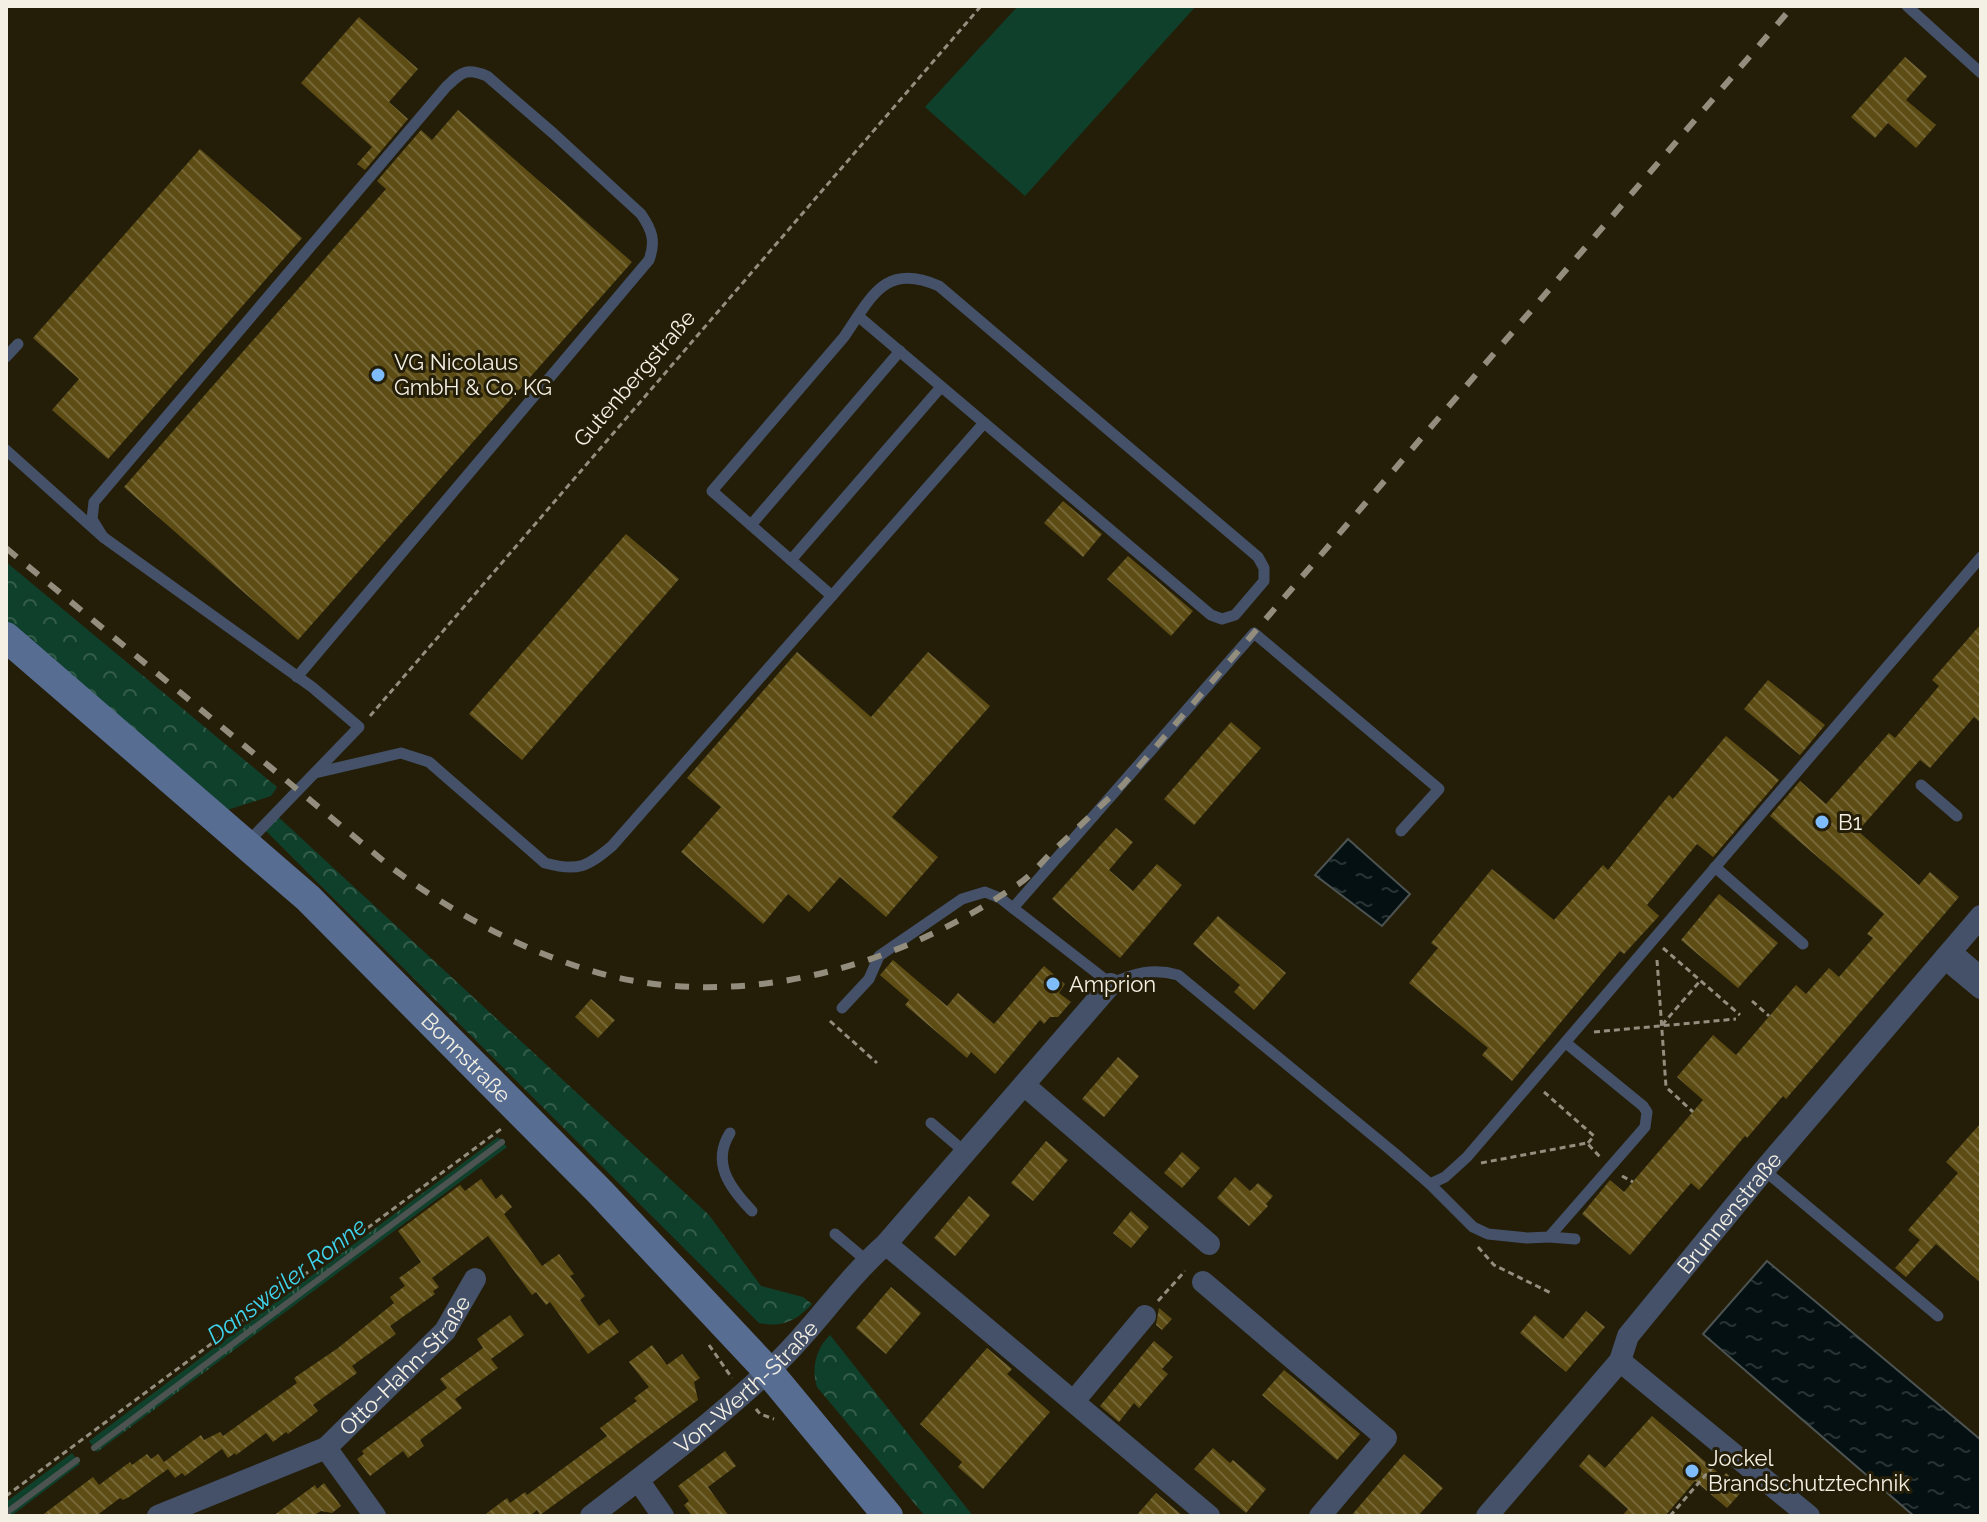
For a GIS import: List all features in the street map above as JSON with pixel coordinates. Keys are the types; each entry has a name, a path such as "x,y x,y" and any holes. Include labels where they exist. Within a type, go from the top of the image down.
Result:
{"main road":[{"name":"Bonnstraße","path":"6,637 308,898 588,1181 768,1371 888,1516"}],"street":[{"name":"Brunnenstraße","path":"1487,1516 1620,1361 1628,1336 1764,1170 1981,916"},
{"path":"1950,953 1981,988"},
{"name":"Von-Werth-Straße","path":"591,1516 768,1371 886,1244 1111,984"},
{"path":"1024,1085 1209,1244"},
{"path":"886,1244 1074,1401 1204,1515"},
{"name":"Otto-Hahn-Straße","path":"158,1516 326,1448 445,1331 475,1279"},
{"path":"1203,1282 1386,1438 1320,1516"},
{"path":"1074,1401 1145,1316"},
{"path":"1620,1361 1809,1516"},
{"name":"Otto-Hahn-Straße","path":"326,1448 375,1516"},
{"path":"638,1480 663,1516"}],"lane":[{"path":"1907,6 1981,73"},
{"path":"103,537 92,519 94,502 446,87 460,73 473,71 487,76 641,214 652,230 653,248 649,260 297,677"},
{"path":"832,596 712,491 844,337 858,316 886,283 901,277 921,278 939,286 1258,557 1264,568 1264,581 1235,615 1222,619 1211,615 858,316"},
{"path":"6,357 18,344"},
{"path":"751,525 900,351"},
{"path":"791,560 941,387"},
{"path":"315,773 401,753 414,756 429,762 545,863 566,869 588,866 612,846 984,423"},
{"path":"6,450 103,537 297,677 359,727 247,843"},
{"path":"1430,1184 1445,1177 1467,1157 1981,557"},
{"path":"1013,908 1254,633 1439,789 1401,831"},
{"path":"1921,785 1957,816"},
{"path":"1715,867 1803,944"},
{"path":"842,1008 869,979 879,956 962,899 985,892 1000,898 1111,984 1132,973 1164,971 1178,975 1430,1184 1473,1227 1488,1234 1575,1239"},
{"path":"1950,953 1981,971"},
{"path":"1549,1237 1645,1127 1647,1112 1570,1038"},
{"path":"931,1123 966,1153"},
{"path":"730,1133 721,1147 720,1159 738,1196 752,1211"},
{"path":"1764,1170 1938,1316"},
{"path":"835,1234 867,1261"}],"path":[{"name":"Gutenbergstraße","path":"359,727 981,6"},
{"path":"1693,1112 1666,1087 1656,956 1663,948 1740,1015"},
{"path":"1662,1025 1700,981"},
{"path":"1752,1001 1769,1016"},
{"path":"1570,1038 1662,1025 1736,1019"},
{"path":"830,1021 877,1063"},
{"path":"1467,1157 1478,1163 1587,1143 1594,1136 1532,1082"},
{"path":"6,1496 507,1124"},
{"path":"1587,1143 1611,1169 1633,1182"},
{"path":"1473,1227 1477,1245 1494,1265 1551,1293"},
{"path":"1145,1316 1209,1244"},
{"path":"708,1344 760,1414 779,1422"},
{"path":"1670,1516 1729,1448"}],"green space":[{"path":"1018,6 1196,6 1025,196 925,107"},
{"path":"6,562 277,787 271,796 227,810 6,621"},
{"path":"274,813 709,1215 761,1286 803,1297 812,1304 788,1322 775,1325 759,1323 262,827"},
{"path":"498,1137 507,1147 97,1452 89,1441"},
{"path":"830,1335 973,1516 925,1516 817,1387 816,1359"},
{"path":"72,1453 80,1464 11,1516 6,1516 6,1502"}],"water":[{"path":"1348,839 1410,894 1382,926 1315,875"},
{"path":"1767,1261 1981,1440 1981,1516 1914,1516 1703,1334"}],"building":[{"path":"359,17 418,69 389,102 408,119 365,170 357,164 372,147 301,83"},
{"path":"1905,57 1927,76 1906,100 1936,125 1916,148 1888,123 1875,138 1851,117"},
{"name":"VG Nicolaus GmbH & Co. KG","path":"458,110 632,262 298,640 124,487 386,189 377,181 421,130 432,140"},
{"path":"200,149 302,238 108,459 52,410 79,379 33,338"},
{"path":"1063,501 1102,534 1083,557 1044,523"},
{"path":"626,534 679,579 522,760 469,714"},
{"path":"1128,556 1193,611 1171,636 1107,579"},
{"path":"1981,624 1981,723 1974,717 1930,768 1920,760 1858,831 1919,885 1930,872 1959,897 1786,1099 1783,1096 1699,1190 1691,1183 1630,1255 1582,1214 1610,1180 1624,1192 1703,1100 1677,1077 1713,1035 1736,1055 1796,985 1806,994 1829,968 1839,977 1873,938 1867,934 1884,914 1770,816 1800,781 1826,804 1889,733 1895,738 1939,686 1932,680"},
{"path":"797,652 871,717 928,652 990,706 892,817 938,857 886,917 840,877 809,912 788,894 763,924 681,852 721,807 687,778"},
{"path":"1768,680 1825,725 1800,755 1744,709"},
{"path":"1231,722 1261,748 1194,825 1164,799"},
{"path":"1726,736 1779,780 1713,857 1697,844 1647,905 1659,916 1624,954 1620,951 1512,1081 1482,1055 1488,1048 1409,983 1438,948 1431,943 1492,869 1554,920 1603,865 1608,870 1669,795 1673,799"},
{"path":"1116,828 1133,842 1109,870 1133,891 1157,864 1182,885 1120,958 1052,899"},
{"path":"1719,894 1778,943 1738,988 1681,940"},
{"path":"1218,916 1286,973 1254,1010 1234,992 1240,985 1193,944"},
{"path":"893,960 947,1006 958,993 994,1024 1044,966 1065,984 1059,993 1071,1002 1058,1017 1050,1017 1044,1024 1040,1020 995,1074 971,1052 967,1058 905,1005 909,1000 880,975"},
{"path":"591,999 615,1020 598,1038 575,1017"},
{"path":"1118,1057 1139,1076 1104,1117 1082,1099"},
{"path":"1981,1123 1981,1283 1936,1244 1906,1277 1895,1268 1920,1240 1908,1230 1958,1173 1946,1162"},
{"path":"1046,1141 1068,1160 1033,1201 1011,1183"},
{"path":"1182,1152 1200,1168 1182,1188 1164,1173"},
{"path":"1235,1177 1250,1191 1258,1183 1273,1196 1249,1226 1217,1198"},
{"path":"481,1179 496,1199 502,1194 512,1207 504,1214 542,1266 559,1254 585,1296 580,1300 599,1326 609,1319 619,1332 588,1354 550,1302 546,1305 536,1292 532,1295 488,1236 432,1278 439,1287 433,1291 435,1294 390,1326 396,1334 352,1366 357,1373 313,1405 318,1411 288,1434 286,1432 273,1442 266,1433 228,1458 222,1449 185,1476 182,1473 175,1478 168,1469 96,1516 41,1516 93,1477 99,1485 130,1462 132,1465 147,1454 151,1459 158,1454 164,1462 201,1435 204,1440 220,1432 223,1436 297,1383 294,1378 394,1303 390,1297 405,1286 399,1278 421,1262 398,1231 460,1185 465,1191"},
{"path":"969,1196 990,1215 955,1256 934,1238"},
{"path":"1131,1211 1149,1227 1131,1248 1113,1233"},
{"path":"891,1287 921,1313 886,1354 856,1328"},
{"path":"1159,1308 1172,1319 1162,1330 1156,1325"},
{"path":"1586,1311 1605,1327 1566,1372 1520,1333 1535,1315 1563,1339"},
{"path":"510,1315 524,1335 491,1359 498,1368 455,1399 462,1408 420,1440 424,1446 408,1458 403,1451 370,1476 357,1459 364,1454 362,1451 447,1388 440,1379 483,1348 477,1339"},
{"path":"1154,1341 1173,1357 1162,1369 1168,1374 1139,1408 1134,1403 1119,1422 1100,1406"},
{"path":"652,1345 667,1365 682,1354 700,1378 694,1382 698,1400 540,1515 537,1510 530,1516 483,1516 507,1498 510,1503 525,1492 527,1495 607,1436 600,1428 637,1401 634,1398 649,1387 629,1362"},
{"path":"987,1348 1012,1369 1007,1374 1050,1412 983,1489 958,1467 962,1462 920,1424"},
{"path":"1284,1370 1360,1434 1337,1460 1262,1395"},
{"path":"1652,1416 1723,1477 1726,1473 1744,1489 1727,1508 1695,1481 1665,1516 1622,1516 1628,1509 1579,1466 1589,1454 1605,1468"},
{"path":"1213,1448 1230,1463 1233,1460 1266,1489 1246,1513 1194,1469"},
{"path":"725,1451 736,1466 708,1487 729,1516 692,1516 684,1505 689,1501 678,1486"},
{"path":"1404,1454 1443,1488 1418,1516 1351,1516"},
{"path":"324,1483 341,1506 332,1513 321,1511 313,1516 273,1516 315,1485 317,1489"},
{"path":"1156,1493 1183,1516 1136,1516"}],"waterway":[{"name":"Dansweiler Ronne","path":"94,1448 502,1142"},
{"name":"Dansweiler Ronne","path":"6,1513 77,1460"}],"railway":[{"path":"6,548 392,868 436,898 505,937 579,967 635,981 692,987 750,985 807,977 863,962 917,941 1017,885 1123,785 1793,6"}],"place":[{"name":"VG Nicolaus GmbH & Co. KG","path":"378,375"},
{"name":"B1","path":"1822,822"},
{"name":"Amprion","path":"1053,984"},
{"name":"Jockel Brandschutztechnik","path":"1692,1471"}]}
